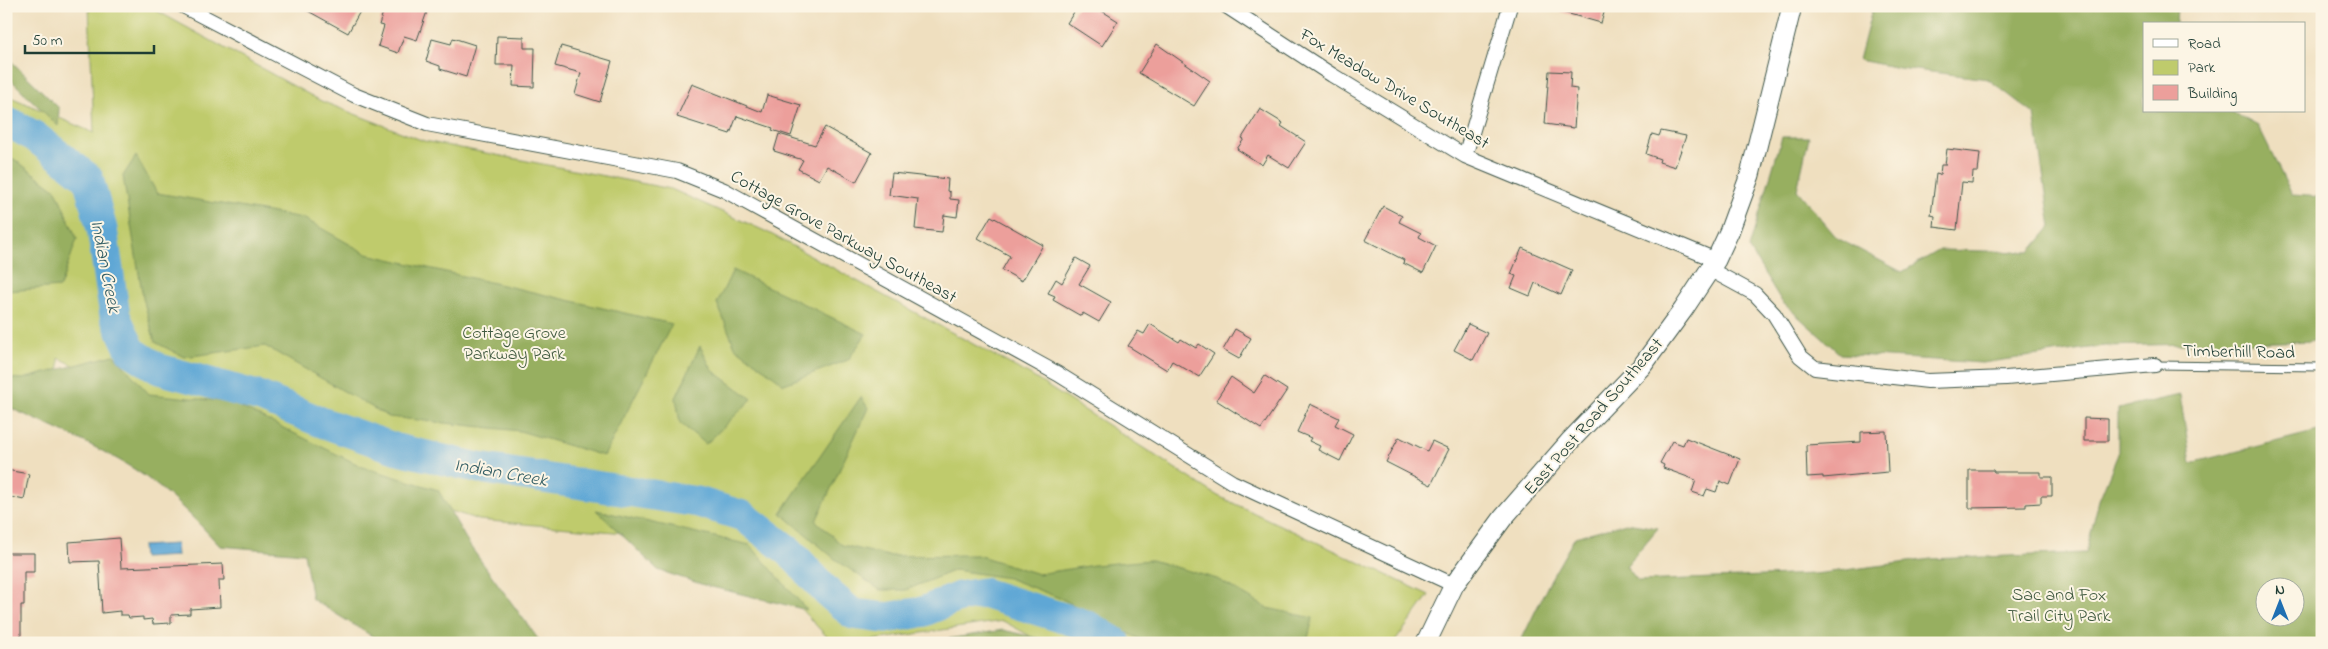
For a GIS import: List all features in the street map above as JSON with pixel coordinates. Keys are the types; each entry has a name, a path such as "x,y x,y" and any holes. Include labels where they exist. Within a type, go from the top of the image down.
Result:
{"main road":[{"name":"East Post Road Southeast","path":"1426,643 1454,585 1503,518 1571,440 1642,366 1713,265 1729,232 1750,175 1792,6"}],"street":[{"name":"Cottage Grove Parkway Southeast","path":"184,6 354,96 427,124 677,172 724,190 1058,374 1232,482 1454,585"},
{"name":"Fox Meadow Drive Southeast","path":"1226,6 1465,156 1713,265 1755,294 1774,314 1800,356 1815,368 1928,382 2006,378 2156,364"},
{"path":"1465,156 1510,6"}],"lane":[{"name":"Timberhill Road","path":"2156,364 2322,367"}],"green space":[{"name":"Cottage Grove Parkway Park","path":"89,6 148,6 321,101 424,141 671,189 767,232 1030,375 1218,496 1429,595 1394,643 1043,643 1003,621 854,643 833,643 738,543 479,520 230,440 59,358 59,407 6,407 6,95 94,133"},
{"path":"1873,6 2177,6 2176,22 2143,22 2143,112 2232,112 2258,126 2292,195 2322,197 2322,341 2104,346 1982,363 1840,354 1782,302 1749,248 1782,137 1809,137 1797,190 1837,238 1902,272 1940,250 2030,252 2051,227 2034,114 1988,79 1899,68 1859,60"},
{"path":"6,56 59,108 58,126 6,75"},
{"path":"136,156 157,193 303,218 367,254 672,324 604,456 520,431 389,417 265,346 184,357 155,342 143,298 123,176"},
{"path":"14,159 56,190 77,239 60,287 6,291 6,160"},
{"path":"733,270 866,334 848,360 784,384 735,347 717,303"},
{"path":"700,346 712,370 752,399 706,444 680,423 676,398"},
{"path":"114,355 149,394 230,402 363,467 438,490 470,546 541,643 383,643 312,599 304,553 220,546 169,495 134,469 87,443 6,406 6,378 23,379"},
{"name":"Sac and Fox Trail City Park","path":"2180,395 2191,463 2322,430 2322,643 1520,643 1551,579 1575,537 1626,523 1658,528 1626,566 1638,581 1815,574 1931,559 2086,553 2099,500 2118,454 2118,409"},
{"path":"861,397 868,408 816,521 842,545 888,556 977,555 1038,574 1094,565 1151,560 1217,579 1267,608 1313,618 1307,642 1147,643 1062,599 1008,578 955,570 906,590 880,590 835,559 781,513"},
{"path":"596,510 750,545 807,610 704,585 658,570"},
{"path":"1003,630 1058,643 940,643 941,640"}],"water":[{"path":"176,544 177,556 143,558 142,546"}],"building":[{"path":"299,6 363,6 348,33"},
{"path":"390,6 429,6 417,40 404,36 398,53 378,46 384,26 379,25 384,9 389,11"},
{"path":"1078,6 1094,6 1118,21 1102,46 1067,23"},
{"path":"1556,6 1606,6 1601,23 1555,10"},
{"path":"497,36 524,37 524,48 535,48 534,87 513,86 514,65 496,65"},
{"path":"453,38 475,45 466,77 440,69 440,66 426,61 432,39 451,44"},
{"path":"1157,44 1210,81 1194,106 1139,73"},
{"path":"561,46 612,61 600,102 575,94 581,73 555,66"},
{"path":"1549,71 1571,72 1570,88 1577,89 1574,128 1545,124"},
{"path":"692,84 762,112 767,95 801,105 791,136 737,116 730,134 677,117"},
{"path":"1260,109 1283,123 1281,126 1306,142 1289,168 1268,155 1262,165 1237,149"},
{"path":"825,127 872,153 856,182 827,166 819,180 798,169 803,160 774,151 779,134 815,145"},
{"path":"1661,131 1686,136 1675,167 1659,162 1660,159 1646,154 1652,134 1659,136"},
{"path":"1947,149 1980,153 1978,172 1973,172 1972,183 1962,182 1957,230 1934,227 1935,216 1931,215 1936,174 1940,175 1941,165 1945,165"},
{"path":"892,173 948,179 947,191 950,192 950,199 959,200 957,217 944,215 942,232 915,229 918,199 889,195"},
{"path":"1383,206 1402,216 1399,222 1421,233 1419,237 1436,246 1423,273 1403,263 1404,260 1365,240"},
{"path":"991,216 1043,245 1022,281 1002,270 1010,256 978,238"},
{"path":"1522,248 1572,270 1561,295 1535,283 1530,296 1511,288 1516,276 1511,274"},
{"path":"1076,258 1090,266 1079,284 1111,302 1099,322 1083,313 1081,316 1053,300 1055,296 1048,293 1056,279 1062,283"},
{"path":"1150,324 1179,342 1181,339 1196,348 1199,344 1214,354 1199,377 1172,361 1167,370 1128,346 1138,331 1144,334"},
{"path":"1468,324 1487,333 1473,360 1454,350"},
{"path":"1235,329 1251,338 1239,359 1223,350"},
{"path":"1265,376 1287,390 1261,429 1216,400 1231,377 1254,393"},
{"path":"1310,404 1339,418 1335,425 1353,434 1340,461 1318,450 1320,446 1309,441 1311,438 1297,432"},
{"path":"2084,418 2108,419 2108,441 2084,441"},
{"path":"1886,431 1888,472 1823,478 1823,476 1807,477 1806,445 1861,442 1861,432"},
{"path":"1399,437 1427,451 1432,441 1449,449 1431,485 1386,462"},
{"path":"1686,438 1740,459 1730,485 1720,481 1716,492 1707,489 1704,496 1692,492 1696,480 1663,468 1664,465 1660,463 1672,441 1683,445"},
{"path":"6,470 29,474 24,500 6,496"},
{"path":"1969,470 2041,472 2041,477 2052,477 2052,496 2041,496 2041,503 2026,504 2026,507 1969,508"},
{"path":"119,538 121,568 223,564 224,580 219,580 220,607 190,609 190,614 171,615 171,623 153,624 152,619 143,620 143,617 129,618 128,615 120,615 120,611 102,613 99,561 70,562 69,542"},
{"path":"6,553 34,553 34,572 24,572 24,605 21,605 21,643 6,643"}],"waterway":[{"name":"Indian Creek","path":"6,121 34,136 88,178 102,229 115,316 131,351 159,369 261,397 321,422 397,449 479,468 698,502 743,516 790,552 828,593 853,614 886,618 922,612 959,597 983,593 1086,625 1116,643"}]}
